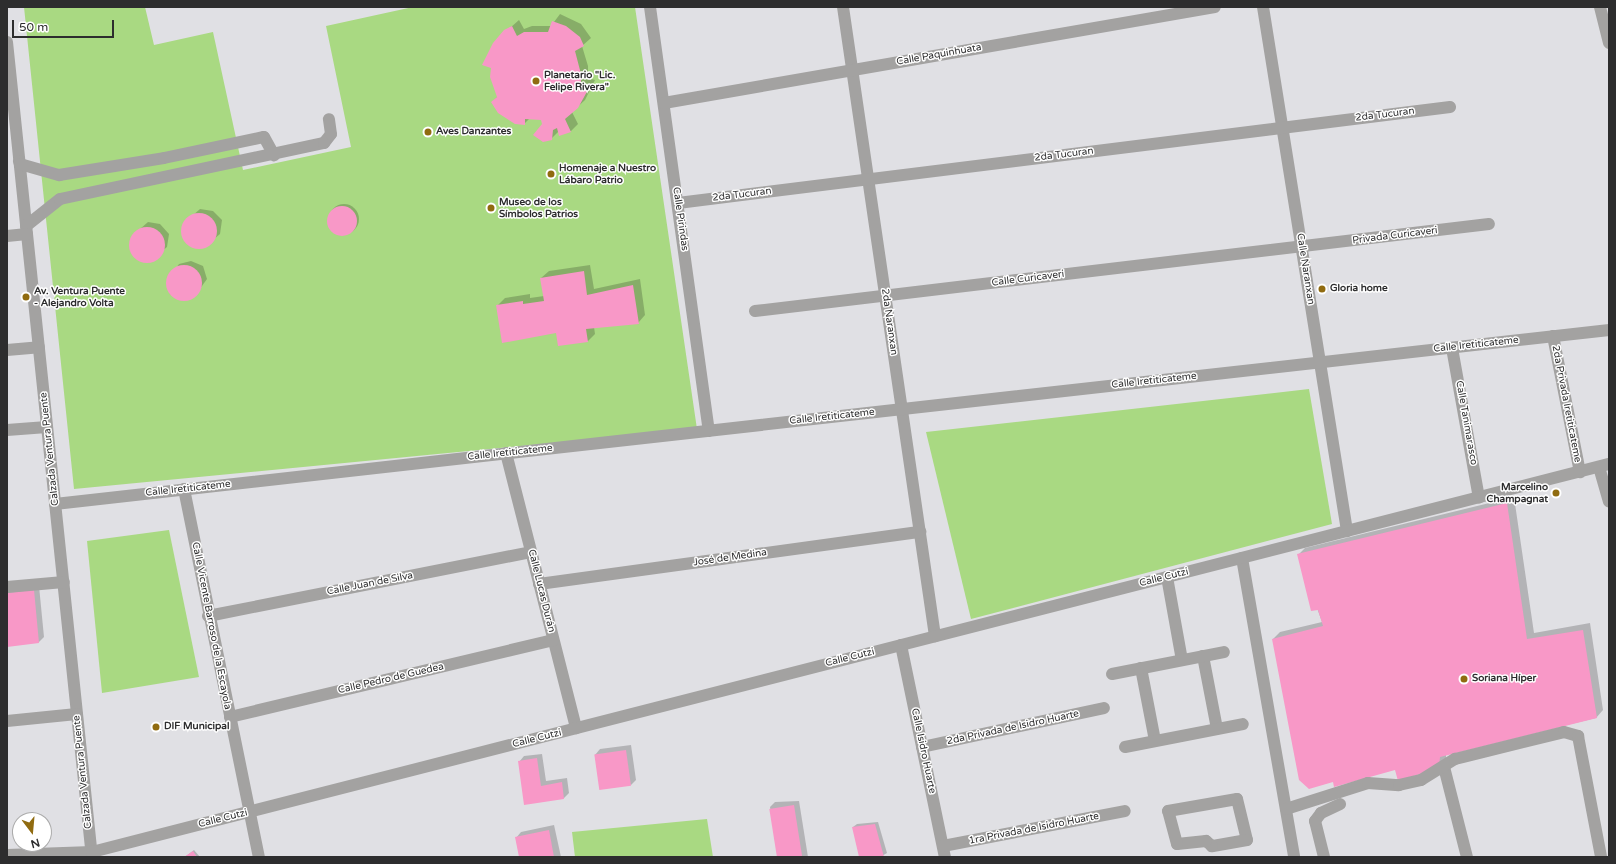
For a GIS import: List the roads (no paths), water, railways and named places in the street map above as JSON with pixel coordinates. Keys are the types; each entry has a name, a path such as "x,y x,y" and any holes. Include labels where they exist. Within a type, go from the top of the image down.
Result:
{"street":[{"name":"Calle Pirindas","path":"650,7 709,431"},
{"name":"2da Naranxan","path":"843,7 935,636"},
{"name":"Calle Paquinhuata","path":"664,103 1215,7"},
{"name":"Calle Naranxan","path":"1263,7 1347,531"},
{"path":"1600,7 1609,43"},
{"name":"Calzada Ventura Puente","path":"7,42 11,123 20,161 92,855"},
{"name":"2da Tucuran","path":"678,203 1450,107"},
{"path":"7,236 27,230 60,199 274,155 324,143 331,134 330,119"},
{"path":"20,161 20,164 59,175 164,158 257,137 274,155"},
{"name":"Privada Curicaveri","path":"1302,247 1489,224"},
{"name":"Calle Curicaveri","path":"755,311 1302,247"},
{"name":"Calle Iretiticateme","path":"55,504 1609,330"},
{"name":"2da Privada Iretiticateme","path":"1553,336 1580,472"},
{"path":"7,350 39,347"},
{"name":"Calle Tanimarasco","path":"1452,348 1479,498"},
{"path":"7,430 47,427"},
{"name":"Calle Lucas Durán","path":"506,453 576,728"},
{"path":"1604,466 1609,502"},
{"name":"Calle Cutzi","path":"7,855 92,855 249,812 1604,466"},
{"name":"Calle Vicente Barroso de la Escayola","path":"184,490 208,616 259,857"},
{"name":"José de Medina","path":"539,584 920,532"},
{"name":"Calle Juan de Silva","path":"208,616 531,552"},
{"path":"1242,558 1294,857"},
{"path":"1167,577 1182,660"},
{"path":"7,587 64,582"},
{"name":"Calle Pedro de Guedea","path":"230,717 553,640"},
{"name":"Calle Isidro Huarte","path":"901,645 944,852"},
{"path":"1112,674 1224,652"},
{"path":"1203,656 1217,729"},
{"path":"1141,668 1155,741"},
{"name":"2da Privada de Isidro Huarte","path":"922,747 1104,708"},
{"path":"7,721 77,714"},
{"path":"1126,747 1243,724"},
{"path":"1286,809 1368,783 1399,785 1414,782 1444,767 1455,759 1494,748 1564,732 1578,736 1601,857"},
{"path":"1444,767 1467,857"},
{"path":"1237,799 1247,840 1214,852 1206,841 1177,844 1168,811 1237,799"},
{"path":"1324,857 1315,821 1321,813 1340,804"},
{"name":"1ra Privada de Isidro Huarte","path":"944,852 1125,811"}],"place":[{"name":"Planetario \"Lic. Felipe Rivera\"","path":"536,81"},
{"name":"Aves Danzantes","path":"428,132"},
{"name":"Homenaje a Nuestro Lábaro Patrio","path":"551,174"},
{"name":"Museo de los Símbolos Patrios","path":"491,208"},
{"name":"Gloria home","path":"1322,289"},
{"name":"Av. Ventura Puente - Alejandro Volta","path":"26,297"},
{"name":"Marcelino Champagnat","path":"1556,493"},
{"name":"Soriana Híper","path":"1464,679"},
{"name":"DIF Municipal","path":"156,727"}]}
